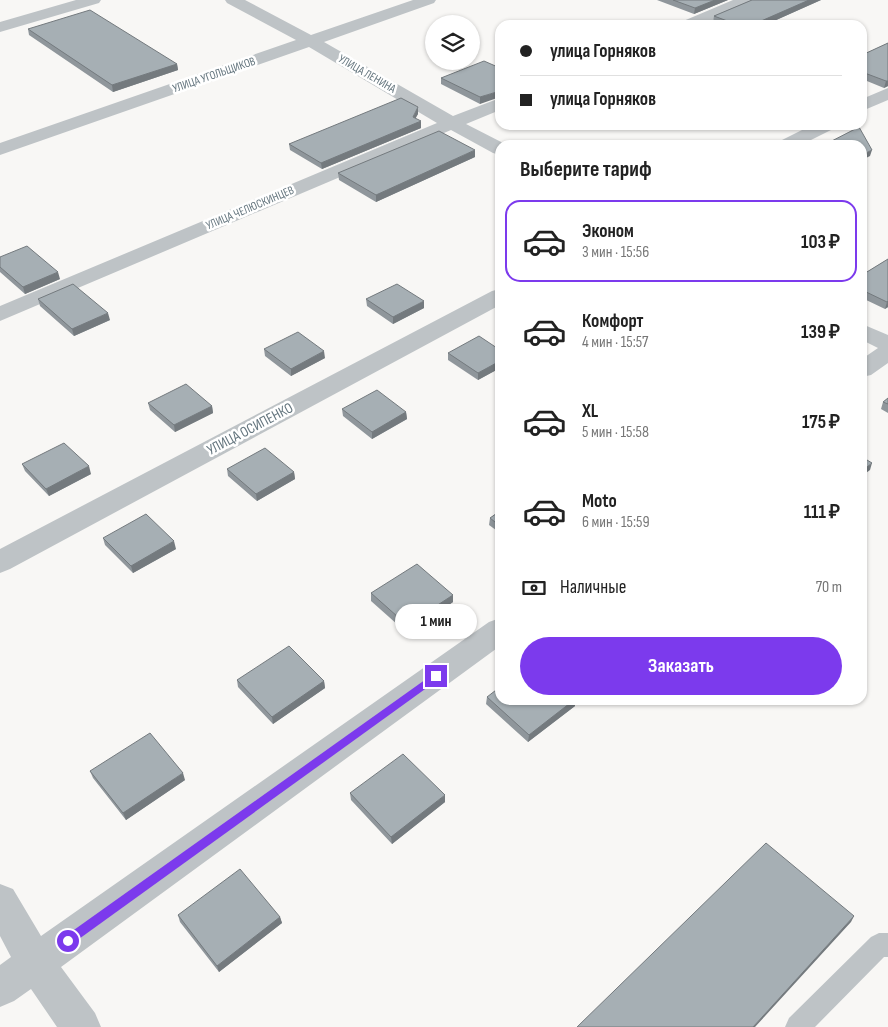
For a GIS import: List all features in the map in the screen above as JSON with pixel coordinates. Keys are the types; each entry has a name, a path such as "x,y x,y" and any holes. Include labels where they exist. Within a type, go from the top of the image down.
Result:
{"street":[{"path":"0,27 93,0"},
{"name":"УЛИЦА ЛЕНИНА","path":"233,0 312,42 451,123 495,145"},
{"name":"УЛИЦА УГОЛЬЩИКОВ","path":"0,149 312,42 428,0"},
{"path":"698,20 747,0"},
{"path":"867,103 888,92"},
{"name":"УЛИЦА ЧЕЛЮСКИНЦЕВ","path":"0,314 495,105"},
{"path":"797,140 816,130"},
{"name":"УЛИЦА ОСИПЕНКО","path":"0,562 495,299"},
{"path":"867,334 888,344"},
{"path":"867,367 888,352"},
{"path":"0,988 495,634"},
{"path":"0,901 36,964 81,1027"}],"lane":[{"path":"798,1027 880,945 888,945"}],"building":[{"path":"673,0 715,0 695,8"},
{"path":"752,0 809,0 763,20 725,20 714,16"},
{"path":"90,10 177,64 112,85 28,29"},
{"path":"888,43 888,81 867,74 867,53"},
{"path":"484,61 495,66 495,92 480,97 441,78 461,70 480,70 480,63"},
{"path":"401,98 418,107 413,117 421,121 321,163 289,144"},
{"path":"853,130 861,130 866,140 834,140"},
{"path":"439,131 475,150 376,195 338,173"},
{"path":"867,141 872,150 867,152"},
{"path":"27,246 58,272 23,287 0,267 0,257"},
{"path":"888,259 887,302 867,292 867,272"},
{"path":"73,284 108,313 72,329 38,299"},
{"path":"397,284 424,301 393,317 366,299"},
{"path":"298,332 324,351 291,369 264,349"},
{"path":"479,336 495,347 495,364 478,373 448,353"},
{"path":"186,384 212,406 174,425 148,403"},
{"path":"377,390 406,412 372,432 342,409"},
{"path":"64,443 89,466 46,489 22,464"},
{"path":"265,448 294,472 256,494 227,469"},
{"path":"867,460 872,463 867,467"},
{"path":"146,514 174,541 131,566 103,538"},
{"path":"495,514 495,522 490,518"},
{"path":"417,564 453,595 407,625 371,593"},
{"path":"289,646 324,681 272,717 237,680"},
{"path":"495,691 495,704 487,697"},
{"path":"496,705 568,705 529,735"},
{"path":"150,733 183,773 123,813 90,771"},
{"path":"403,754 445,795 391,837 350,793"},
{"path":"766,843 854,916 753,1027 577,1027"},
{"path":"240,869 280,917 217,966 178,915"}],"route":[{"path":"68,941 436,676"}]}
